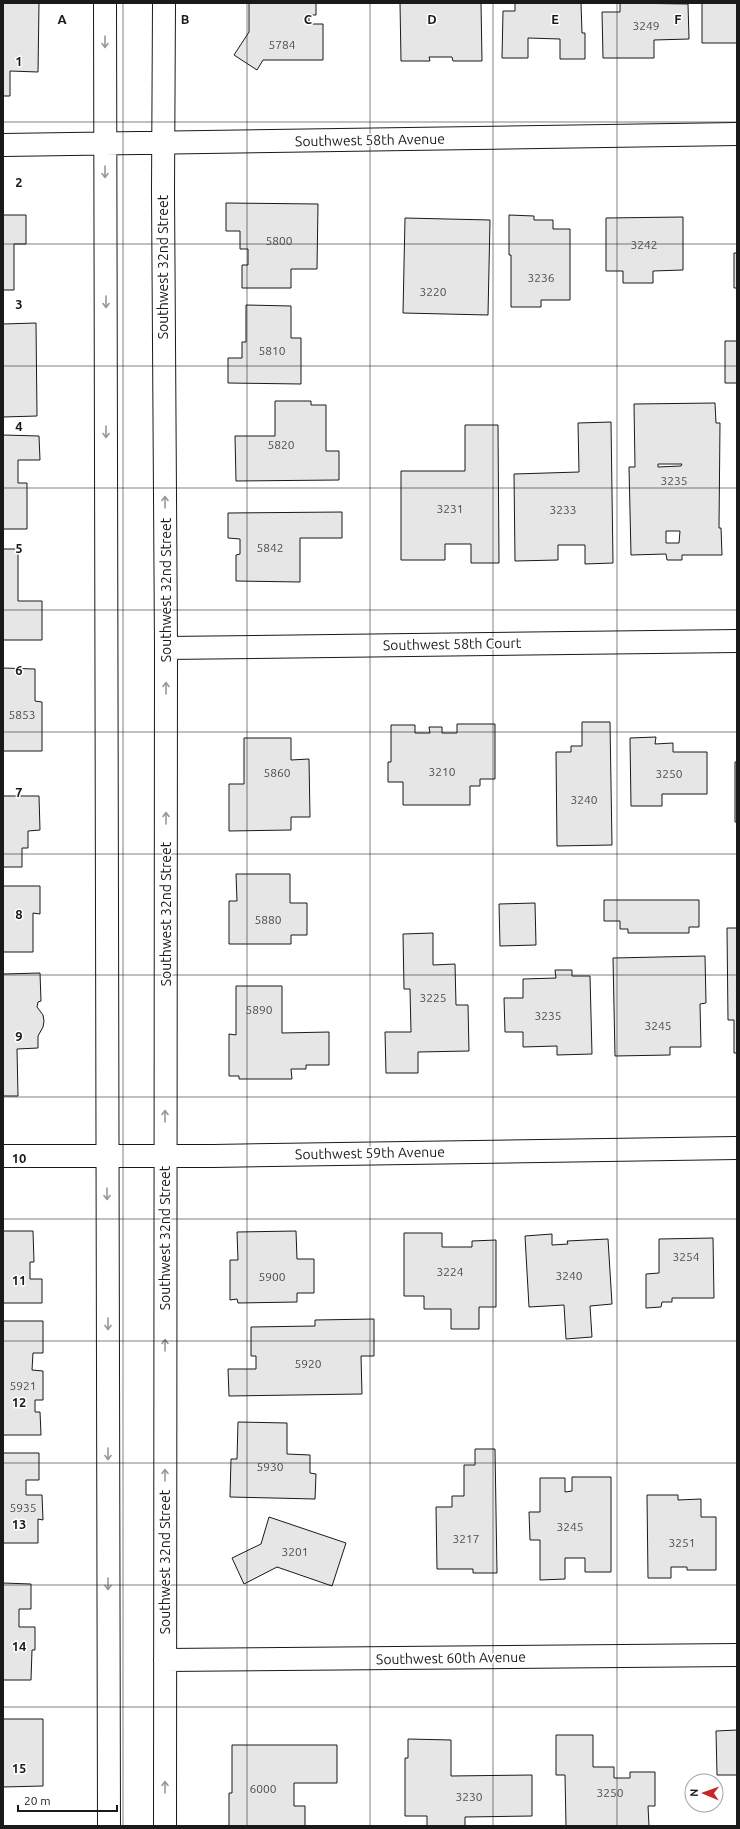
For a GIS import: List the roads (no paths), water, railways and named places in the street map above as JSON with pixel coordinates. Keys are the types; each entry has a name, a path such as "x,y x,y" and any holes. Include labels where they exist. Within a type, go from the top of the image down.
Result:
{"street":[{"path":"105,3 109,1826"},
{"name":"Southwest 32nd Street","path":"164,3 163,143 166,648 165,1826"},
{"name":"Southwest 58th Avenue","path":"3,145 737,134"},
{"name":"Southwest 58th Court","path":"166,648 737,641"},
{"name":"Southwest 59th Avenue","path":"3,1156 737,1148"},
{"name":"Southwest 60th Avenue","path":"165,1660 737,1655"}]}
